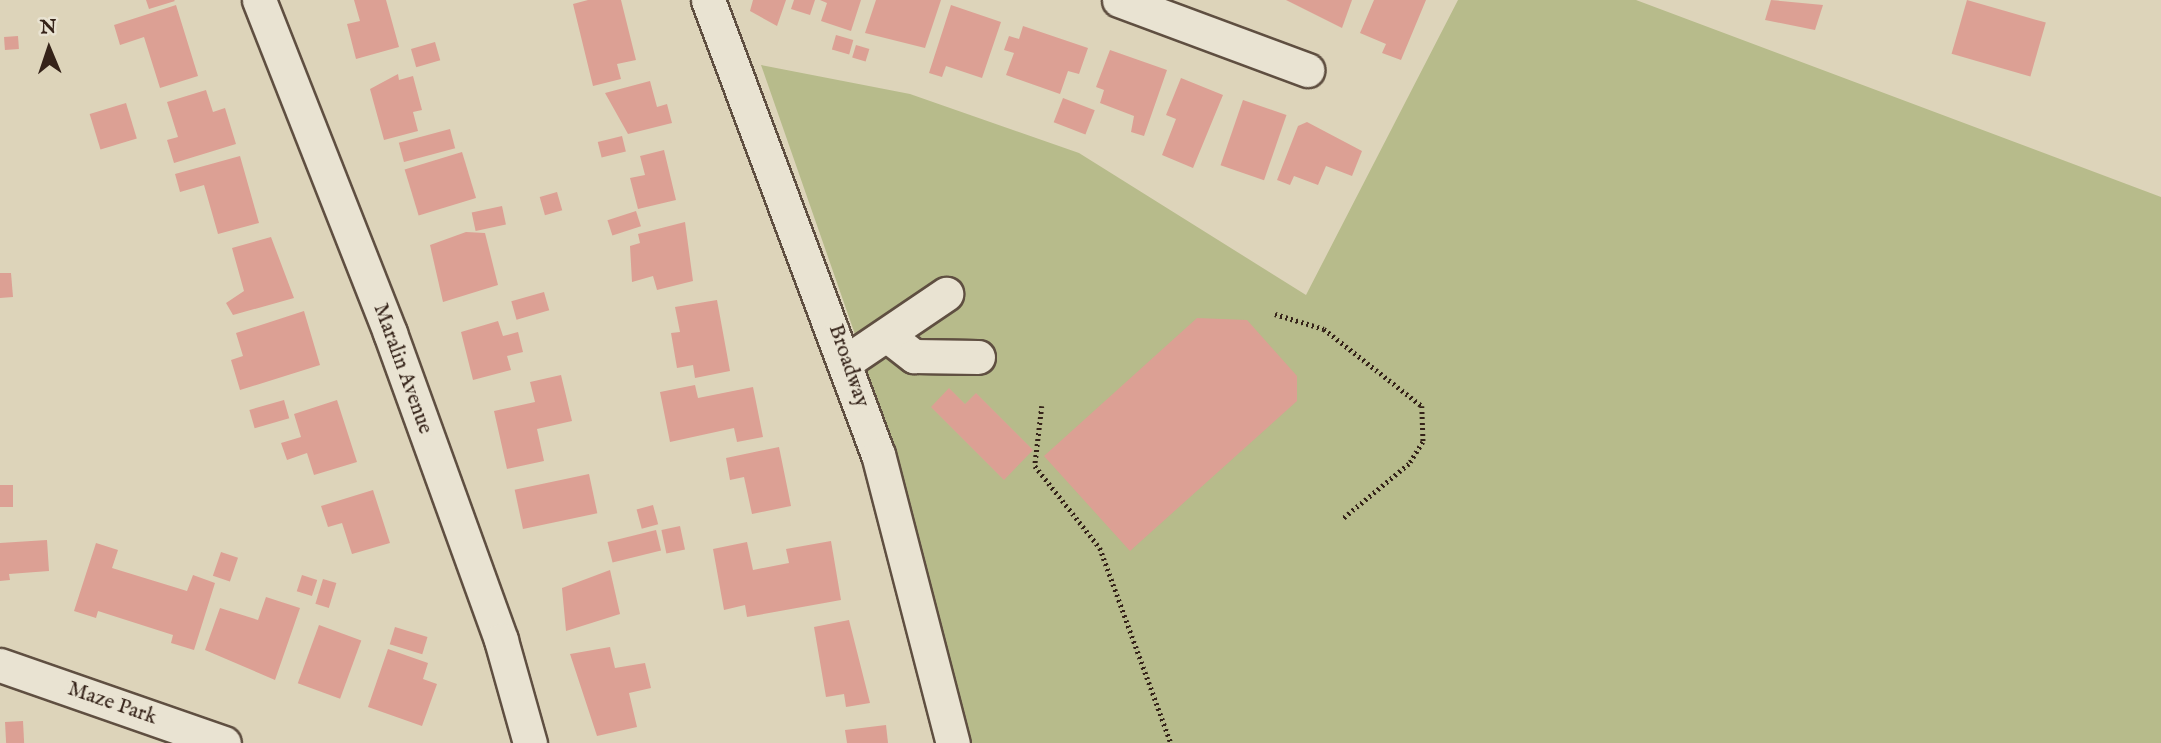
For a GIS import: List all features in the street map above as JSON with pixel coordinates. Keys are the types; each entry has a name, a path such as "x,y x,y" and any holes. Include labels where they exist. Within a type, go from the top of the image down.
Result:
{"street":[{"name":"Maralin Avenue","path":"259,0 390,333 501,640 530,743"},
{"name":"Broadway","path":"708,0 847,361 878,454 953,743"},
{"path":"1135,3 1307,70"},
{"path":"847,361 946,294"},
{"path":"887,336 914,356 978,357"},
{"name":"Maze Park","path":"0,665 224,743"}],"path":[{"path":"1275,314 1324,329 1422,407 1423,442 1409,464 1344,518"},
{"path":"1042,406 1035,466 1100,548 1171,743"}],"green space":[{"path":"1458,0 1636,0 2161,197 2161,743 967,743 865,363 761,65 910,94 1079,153 1306,295"}],"building":[{"path":"146,0 174,0 175,1 149,9"},
{"path":"354,0 386,0 399,47 356,59 347,24 360,21"},
{"path":"588,0 621,0 636,60 617,64 621,79 593,86 573,4"},
{"path":"753,0 786,0 777,26 750,11"},
{"path":"794,0 815,0 810,15 791,9"},
{"path":"820,0 861,0 851,31 821,21 827,3"},
{"path":"876,0 941,0 925,48 865,33"},
{"path":"1286,0 1352,0 1342,28"},
{"path":"1374,0 1426,0 1401,60 1382,53 1386,44 1360,33"},
{"path":"1771,0 1823,5 1815,30 1765,20"},
{"path":"1967,0 2046,23 2030,76 1952,54"},
{"path":"176,5 198,76 160,88 144,37 120,45 114,25"},
{"path":"951,5 1001,22 982,78 946,66 942,77 929,73"},
{"path":"1023,26 1088,48 1079,74 1068,71 1060,94 1006,75 1014,53 1004,50 1009,36 1019,39"},
{"path":"836,35 853,40 849,54 832,49"},
{"path":"18,36 19,49 5,50 4,37"},
{"path":"435,42 440,60 416,67 411,49"},
{"path":"856,45 869,49 866,62 852,57"},
{"path":"1110,50 1167,70 1144,136 1131,132 1134,116 1100,103 1104,90 1096,87"},
{"path":"398,74 399,80 413,76 422,110 413,112 418,131 384,140 370,89"},
{"path":"1181,78 1223,95 1193,168 1162,155 1176,119 1166,115"},
{"path":"650,81 657,107 667,104 672,123 628,134 605,93"},
{"path":"206,90 213,112 225,108 236,144 174,163 167,140 178,137 167,102"},
{"path":"1063,98 1095,110 1085,134 1054,122"},
{"path":"1243,100 1286,115 1264,180 1221,165"},
{"path":"126,103 137,138 100,149 90,114"},
{"path":"1307,122 1362,151 1352,176 1326,166 1318,185 1294,176 1290,185 1277,180 1298,126"},
{"path":"450,129 455,148 404,162 399,143"},
{"path":"622,136 626,152 602,158 598,142"},
{"path":"664,150 676,200 638,209 630,178 645,175 640,156"},
{"path":"462,152 476,198 419,215 405,170"},
{"path":"240,156 259,223 218,234 204,185 180,192 175,174"},
{"path":"557,192 562,210 545,215 540,197"},
{"path":"502,206 506,225 476,231 472,212"},
{"path":"636,211 641,226 612,235 607,220"},
{"path":"685,222 693,281 657,290 653,276 632,282 630,246 640,243 638,234"},
{"path":"466,232 485,233 498,285 443,302 430,245"},
{"path":"271,237 294,298 233,315 226,303 244,291 232,248"},
{"path":"0,273 11,273 13,297 0,298"},
{"path":"544,292 549,310 517,320 511,301"},
{"path":"717,300 730,371 695,378 693,365 677,368 671,333 680,332 675,307"},
{"path":"304,311 320,365 240,390 231,360 243,356 236,333"},
{"path":"1197,318 1247,320 1297,376 1297,401 1130,551 1044,456"},
{"path":"498,321 503,336 518,332 523,352 507,356 511,370 473,380 461,332"},
{"path":"561,375 572,421 537,429 544,461 507,469 494,411 535,402 530,382"},
{"path":"695,385 698,398 753,387 763,437 737,442 734,428 670,442 660,392"},
{"path":"949,388 965,404 976,393 1033,450 1004,480 931,407"},
{"path":"284,400 289,418 255,428 249,410"},
{"path":"337,400 357,462 314,475 307,453 287,460 281,443 301,437 294,414"},
{"path":"779,447 791,506 752,514 744,477 730,480 726,458"},
{"path":"589,474 597,513 523,529 515,490"},
{"path":"0,485 13,485 13,507 0,507"},
{"path":"373,490 390,543 352,554 342,523 328,527 321,506"},
{"path":"653,505 658,524 642,529 637,509"},
{"path":"680,526 685,549 666,553 661,530"},
{"path":"656,530 661,550 613,562 607,542"},
{"path":"47,540 49,571 9,574 10,580 0,581 0,543"},
{"path":"831,541 841,600 747,617 745,605 724,610 713,549 747,542 753,570 789,563 786,549"},
{"path":"96,543 118,550 112,568 187,591 193,575 215,583 194,650 171,643 173,635 98,611 96,618 74,611"},
{"path":"221,552 238,558 230,581 213,576"},
{"path":"610,570 620,614 566,631 562,588"},
{"path":"302,575 317,580 312,596 297,591"},
{"path":"323,579 336,583 329,608 315,604"},
{"path":"266,597 300,608 275,680 205,650 220,608 258,620"},
{"path":"849,620 870,703 846,707 844,694 826,697 814,627"},
{"path":"319,625 361,640 340,699 298,683"},
{"path":"395,627 428,637 422,654 390,644"},
{"path":"610,647 615,668 645,663 651,688 629,693 637,727 597,736 570,654"},
{"path":"388,649 428,663 423,679 437,684 422,726 368,707"},
{"path":"23,721 24,743 6,743 5,722"},
{"path":"886,725 888,743 847,743 845,730"}]}
